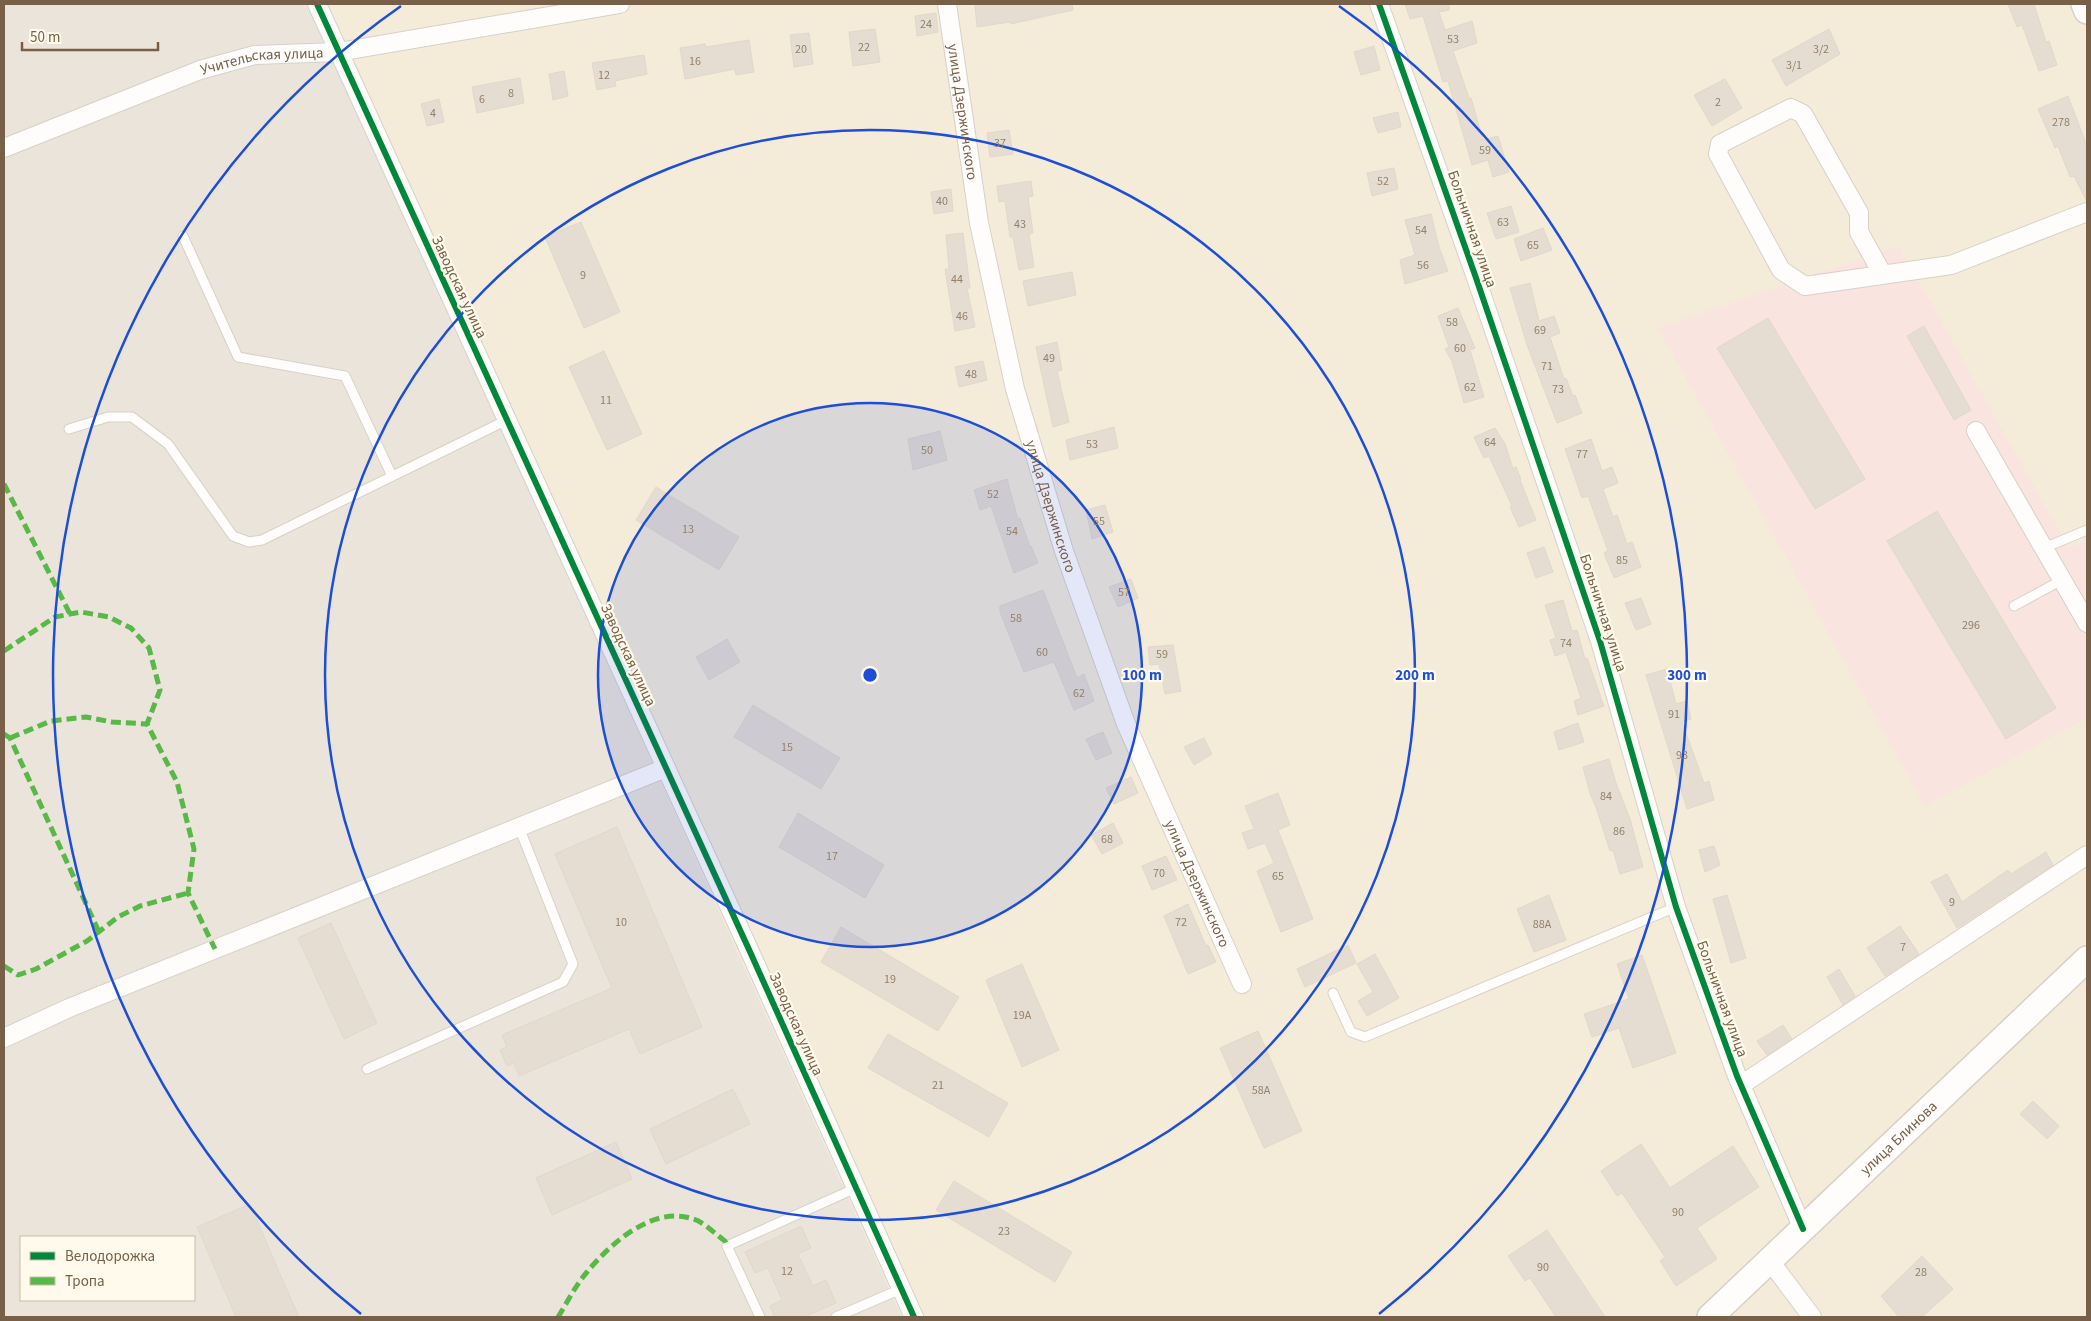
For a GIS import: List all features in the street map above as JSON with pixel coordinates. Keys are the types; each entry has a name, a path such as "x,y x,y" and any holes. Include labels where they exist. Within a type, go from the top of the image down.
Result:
{"main road":[{"path":"2084,4 2087,11"},
{"name":"улица Блинова","path":"1710,1317 2087,959"}],"street":[{"name":"Заводская улица","path":"317,4 914,1317"},
{"name":"Учительская улица","path":"4,148 200,70 255,55 338,52 620,4"},
{"name":"улица Дзержинского","path":"947,4 979,223 1015,389 1064,551 1126,724 1242,984"},
{"name":"Больничная улица","path":"1378,4 1475,275 1600,641 1676,907 1741,1085 1803,1229"},
{"path":"1883,275 1859,232 1859,213 1802,114 1790,108 1720,144 1718,154 1781,270 1805,286 1883,275 1951,265 2087,212"},
{"path":"1976,431 2087,623"},
{"path":"4,1038 78,1004 666,768"},
{"path":"1741,1085 2087,855"},
{"path":"1770,1261 1812,1317"}],"lane":[{"path":"183,236 238,357 345,376 392,476"},
{"path":"69,430 108,417 132,417 168,444 233,536 249,542 262,540 507,420"},
{"path":"2044,548 2087,530"},
{"path":"2014,606 2062,580"},
{"path":"367,1069 563,982 573,964 518,827"},
{"path":"1333,993 1351,1032 1365,1037 1676,907"},
{"path":"760,1317 727,1246 856,1188"},
{"path":"836,1317 901,1289"}],"shaded area":[{"path":"4,4 311,4 902,1317 4,1317"},
{"path":"311,4 2087,4 2087,1317 902,1317"},
{"path":"1899,246 2069,548 2087,541 2087,718 1925,806 1658,328"}],"building":[{"path":"1072,4 1073,10 1011,24 1010,22 977,27 975,5"},
{"path":"1405,4 1449,4 1449,10 1439,12 1445,30 1472,21 1477,43 1453,51 1469,98 1471,98 1483,140 1498,136 1509,172 1493,177 1488,160 1472,165 1448,81 1443,82 1423,16 1410,19"},
{"path":"2008,4 2034,4 2046,42 2049,41 2057,65 2039,71 2022,25 2017,27"},
{"path":"936,13 938,32 917,36 915,16"},
{"path":"875,29 880,62 853,66 849,32"},
{"path":"1829,29 1840,54 1786,86 1772,60"},
{"path":"809,33 813,64 794,67 790,35"},
{"path":"749,40 754,72 736,75 735,69 685,79 680,48 705,44 706,47"},
{"path":"1374,46 1380,70 1361,75 1354,52"},
{"path":"644,55 647,74 615,81 616,86 597,90 592,63"},
{"path":"564,71 568,96 553,100 549,74"},
{"path":"520,78 524,103 477,113 472,87"},
{"path":"1725,79 1742,108 1712,126 1694,95"},
{"path":"2068,96 2087,146 2087,202 2074,176 2070,177 2058,146 2055,148 2038,109"},
{"path":"439,99 444,122 427,126 421,104"},
{"path":"1398,112 1401,127 1378,133 1373,118"},
{"path":"1009,130 1013,154 990,157 987,133"},
{"path":"1394,168 1398,189 1372,196 1367,173"},
{"path":"1031,181 1033,196 1028,197 1033,233 1029,234 1034,267 1019,270 1013,237 1010,237 1005,201 999,202 997,186"},
{"path":"951,189 953,211 934,214 931,192"},
{"path":"1511,206 1519,232 1496,239 1487,213"},
{"path":"1431,214 1439,247 1448,271 1405,284 1400,260 1415,255 1405,220"},
{"path":"581,222 620,312 584,328 545,237"},
{"path":"1543,228 1552,250 1521,261 1514,239"},
{"path":"963,233 970,288 967,288 975,327 955,331 945,269 949,269 946,235"},
{"path":"1072,272 1076,295 1028,306 1023,281"},
{"path":"1530,283 1539,321 1554,316 1560,333 1550,337 1564,379 1566,378 1573,396 1575,395 1582,413 1557,423 1527,345 1510,288"},
{"path":"1458,308 1475,348 1470,350 1484,397 1464,403 1452,361 1445,349 1449,347 1438,316"},
{"path":"1768,318 1865,479 1815,509 1717,348"},
{"path":"1924,326 1971,410 1954,420 1907,336"},
{"path":"1057,342 1062,370 1057,371 1069,422 1053,427 1036,347"},
{"path":"604,351 642,434 607,450 569,367"},
{"path":"983,361 987,380 959,387 955,367"},
{"path":"1114,427 1118,448 1070,460 1066,440"},
{"path":"1495,428 1505,444 1513,469 1516,467 1536,520 1519,527 1510,507 1512,506 1489,456 1484,458 1474,437"},
{"path":"940,431 947,460 913,470 908,439"},
{"path":"1591,439 1602,471 1612,467 1618,483 1603,489 1613,517 1617,515 1627,544 1632,542 1641,567 1614,578 1604,553 1608,551 1588,496 1582,498 1565,449"},
{"path":"1007,479 1018,519 1020,518 1038,563 1014,573 991,506 980,510 974,490"},
{"path":"656,487 739,537 719,570 636,520"},
{"path":"1105,505 1113,532 1092,539 1086,510"},
{"path":"1937,511 2056,708 2006,739 1887,541"},
{"path":"1544,547 1553,572 1536,578 1527,553"},
{"path":"1131,579 1138,598 1118,607 1109,587"},
{"path":"1043,590 1077,678 1084,674 1094,701 1074,710 1054,662 1024,672 1000,612 1000,606"},
{"path":"1641,598 1651,624 1636,630 1625,603"},
{"path":"1563,600 1572,631 1577,630 1585,659 1587,658 1604,706 1578,715 1574,701 1581,698 1566,652 1555,656 1550,640 1556,638 1545,605"},
{"path":"727,639 740,662 709,680 696,657"},
{"path":"1173,645 1181,691 1165,694 1159,664 1150,665 1148,647"},
{"path":"1667,669 1676,704 1687,701 1691,719 1682,722 1704,783 1709,781 1714,800 1687,809 1646,675"},
{"path":"753,705 840,758 821,789 734,737"},
{"path":"1578,723 1584,742 1559,750 1554,732"},
{"path":"1103,732 1112,753 1096,760 1086,739"},
{"path":"1204,738 1212,754 1194,765 1184,747"},
{"path":"1609,759 1630,819 1643,867 1620,874 1613,850 1610,851 1583,767"},
{"path":"1131,777 1138,793 1114,804 1106,788"},
{"path":"1278,793 1290,825 1278,830 1313,919 1281,932 1257,871 1274,863 1265,843 1248,849 1242,833 1254,829 1245,806"},
{"path":"798,813 884,865 865,898 779,847"},
{"path":"1113,823 1123,843 1102,854 1091,835"},
{"path":"617,827 702,1027 640,1054 629,1029 519,1076 514,1063 507,1066 500,1050 507,1047 502,1035 612,988 555,854"},
{"path":"1714,846 1720,865 1705,872 1699,850"},
{"path":"2046,852 2053,865 1957,928 1931,882 1947,874 1962,902 2008,870 2011,874"},
{"path":"1166,856 1177,880 1152,890 1142,866"},
{"path":"1549,895 1566,940 1534,952 1517,909"},
{"path":"1727,895 1746,958 1731,963 1713,899"},
{"path":"1188,904 1206,946 1208,945 1216,962 1188,974 1164,916"},
{"path":"331,923 377,1023 344,1039 298,938"},
{"path":"1900,926 1919,954 1885,976 1867,948"},
{"path":"841,927 959,997 938,1031 821,962"},
{"path":"1348,945 1356,963 1305,987 1297,969"},
{"path":"1375,954 1399,998 1367,1016 1358,1001 1373,992 1357,964"},
{"path":"1642,955 1676,1053 1633,1068 1619,1028 1592,1037 1584,1014 1629,999 1617,964"},
{"path":"1022,964 1059,1050 1022,1067 986,980"},
{"path":"1839,969 1855,996 1843,1005 1827,977"},
{"path":"1783,1025 1792,1039 1767,1055 1757,1041"},
{"path":"1258,1031 1302,1131 1264,1148 1220,1048"},
{"path":"888,1034 1008,1103 989,1137 868,1068"},
{"path":"733,1089 750,1124 666,1164 650,1129"},
{"path":"2033,1101 2059,1126 2047,1139 2020,1114"},
{"path":"616,1142 632,1179 552,1215 536,1178"},
{"path":"1641,1144 1670,1188 1733,1146 1759,1187 1697,1228 1717,1259 1676,1286 1660,1261 1665,1257 1622,1193 1617,1196 1601,1171"},
{"path":"954,1181 1072,1252 1055,1282 936,1210"},
{"path":"250,1204 299,1317 236,1317 197,1227"},
{"path":"801,1226 811,1248 798,1254 813,1286 826,1280 836,1303 804,1317 775,1317 770,1306 782,1300 768,1268 755,1273 745,1252"},
{"path":"1547,1230 1605,1317 1556,1317 1530,1278 1525,1281 1508,1256"},
{"path":"1922,1256 1953,1289 1922,1317 1899,1317 1881,1296"}],"marked path":[{"path":"4,484 70,614"},
{"path":"4,651 55,617 81,612 109,617 131,628 149,648 160,690 147,724 177,782 194,849 188,893 215,949"},
{"path":"10,738 51,721 86,717 112,722 147,724"},
{"path":"4,734 10,738 99,932"},
{"path":"4,966 18,975 36,969 87,941 118,917 140,906 188,893"},
{"path":"558,1317 579,1283 597,1261 620,1239 648,1222 663,1217 678,1216 693,1219 709,1228 725,1241 727,1246"}],"cycle path":[{"path":"317,4 751,954 914,1317"},
{"path":"1379,4 1475,275 1600,641 1676,907 1737,1076 1803,1229"}]}
